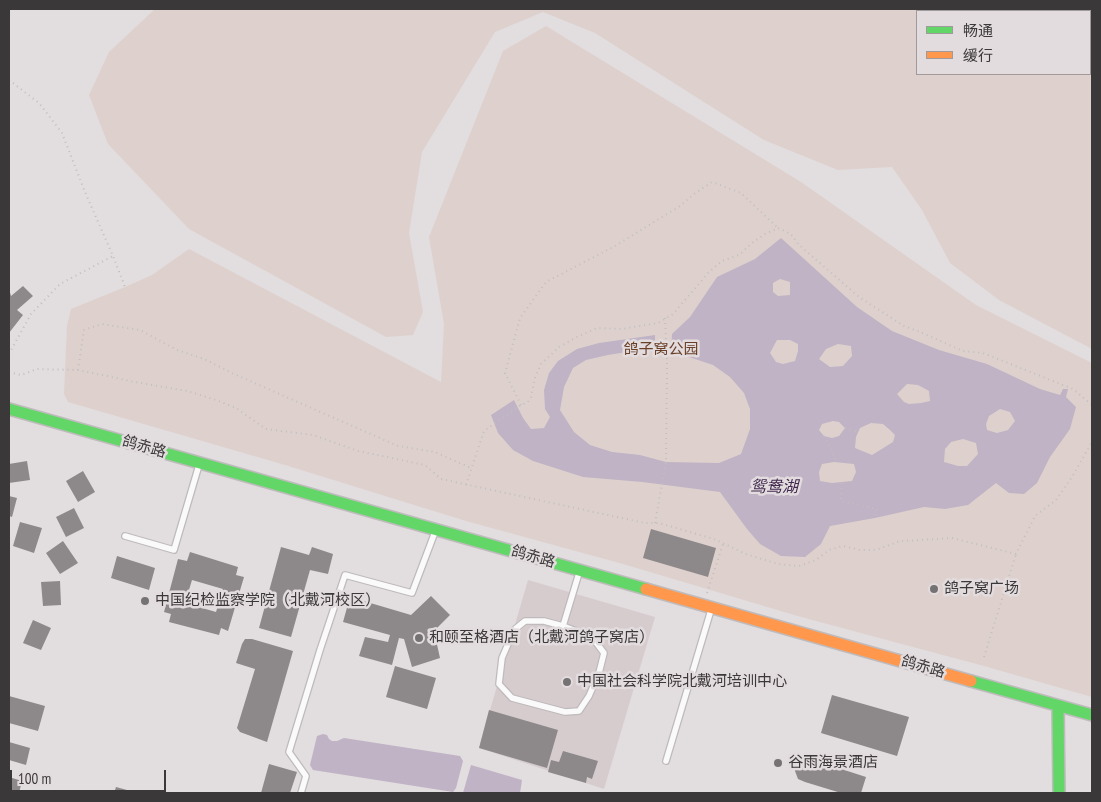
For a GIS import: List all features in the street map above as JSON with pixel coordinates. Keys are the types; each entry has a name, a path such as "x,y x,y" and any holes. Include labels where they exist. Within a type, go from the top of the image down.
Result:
{"main road":[{"name":"鸽赤路","path":"9,408 1092,716"},
{"path":"1058,706 1059,793"}],"lane":[{"path":"125,536 174,550 199,463"},
{"path":"301,793 306,776 289,752 345,575 412,593 435,530"},
{"path":"563,626 580,571"},
{"path":"666,762 707,606"},
{"path":"544,621 563,626 592,637 604,653 599,673 589,696 579,711 565,712 512,698 499,684 502,658 514,630 525,622 544,621"}],"path":[{"path":"9,80 39,103 62,133 125,287"},
{"path":"521,405 505,374 520,318 546,282 615,246 680,206 712,182 741,193 778,228 791,234 798,244 859,298 904,326 963,350 983,353 1073,388 1092,405"},
{"path":"466,485 484,431 528,402 532,397 541,364 559,347 598,328 622,329 658,323 673,314 708,272 722,262 739,255 752,243 778,228"},
{"path":"9,354 32,314 60,284 113,256"},
{"path":"655,523 666,462 667,363 665,318"},
{"path":"78,370 84,330 102,324 140,330 178,350 204,359 398,446 435,452 472,468"},
{"path":"9,372 21,375 37,369 78,370 187,392 236,408 266,429 313,435 358,451 425,465 441,479 466,485 645,523 659,523 714,539 746,554 778,564 799,566 816,560 829,550 843,546 860,550 876,550 900,541 952,538 1016,554"},
{"path":"845,428 858,432"},
{"path":"824,436 837,462"},
{"path":"984,657 1016,554 1035,516 1056,500 1092,442"},
{"path":"842,483 841,501 877,509 874,518"},
{"path":"707,606 724,544"}],"shaded area":[{"name":"中国社会科学院北戴河培训中心","path":"528,580 655,617 604,789 479,748"}],"green space":[{"path":"155,9 1092,9 1092,349 999,300 950,263 922,210 892,167 838,170 764,140 595,33 543,12 495,32 422,152 409,233 423,312 413,335 386,337 189,229 108,144 89,95 109,52"},
{"name":"鸽子窝公园","path":"546,26 801,182 976,305 1092,363 1092,697 801,617 623,564 466,521 285,465 68,402 64,394 67,326 71,309 152,275 189,249 441,382 444,324 429,237 503,51"}],"water":[{"name":"鸳鸯湖","path":"781,238 857,307 892,331 939,350 987,364 1040,389 1060,395 1063,389 1068,389 1066,397 1076,407 1070,429 1050,457 1037,483 1024,494 1009,493 996,483 968,505 945,509 924,507 830,526 821,544 805,557 781,556 760,544 720,492 583,477 533,461 513,450 498,433 491,415 514,400 531,429 544,428 550,417 545,409 544,390 549,373 558,361 577,349 599,343 655,335 655,352 633,351 608,355 586,360 573,368 564,387 560,410 574,432 590,445 612,452 640,455 666,462 719,463 741,454 750,429 750,409 744,393 730,377 713,365 689,357 671,355 672,334 690,317 717,277 755,259","holes":["780,279 790,282 790,295 778,296 773,292 773,283","777,340 790,340 798,344 795,361 783,364 776,362 770,353","838,344 851,346 852,356 843,366 830,367 819,359 826,349","907,384 918,385 929,391 930,401 909,404 904,402 897,394","1000,409 1010,412 1015,421 1008,430 997,433 987,430 986,424 989,416","833,421 839,422 845,428 839,436 832,438 824,436 819,430 822,424","871,423 883,424 895,435 893,442 872,455 855,448 856,437 860,428","963,439 976,443 978,454 967,466 958,466 944,462 945,449 951,442","834,462 854,464 856,472 852,481 832,483 820,481 819,472 822,464"]},
{"path":"327,735 332,741 344,738 460,756 463,761 456,788 453,792 313,770 310,765 317,736"},
{"path":"471,765 522,780 520,793 463,793"}],"building":[{"path":"23,286 33,296 17,310 23,315 9,333 9,289 11,296"},
{"path":"27,461 30,480 9,483 9,464"},
{"path":"83,471 95,492 78,502 66,481"},
{"path":"9,496 17,498 12,517 9,516"},
{"path":"74,508 84,528 66,537 56,517"},
{"path":"20,522 42,528 34,553 13,546"},
{"path":"651,529 716,548 708,577 643,558"},
{"path":"63,541 78,563 60,574 46,553"},
{"path":"281,547 309,555 312,547 333,554 328,574 310,570 291,637 259,628"},
{"path":"190,552 238,567 236,575 244,577 228,631 221,628 219,635 169,622 171,614 164,612 178,559 187,561","holes":["192,580 223,589 216,612 185,603"]},
{"path":"117,556 155,568 149,590 111,578"},
{"path":"60,581 61,605 43,606 41,582"},
{"path":"431,596 450,615 434,631 440,658 412,667 404,639 399,638 392,665 359,656 365,637 388,642 390,635 343,622 350,597 411,615"},
{"path":"33,620 51,628 41,650 23,643"},
{"path":"245,639 252,639 293,651 267,742 240,732 237,728 255,669 236,663"},
{"path":"395,666 436,678 427,709 386,697"},
{"path":"832,695 909,717 897,756 821,733"},
{"path":"9,696 45,706 38,731 9,723"},
{"path":"489,710 558,730 547,768 479,748"},
{"path":"9,742 30,748 26,765 9,760"},
{"path":"563,751 598,761 592,779 587,777 586,783 548,772 551,760 559,762"},
{"path":"798,755 866,777 861,793 841,793 798,779 795,771"},
{"path":"269,764 297,772 290,793 261,793"},
{"path":"9,777 22,781 19,793 9,793"},
{"path":"116,787 138,793 114,793"}],"traffic: fast":[{"path":"9,409 646,589"},
{"path":"971,681 1092,715"},
{"path":"1058,706 1059,793"}],"traffic: slow":[{"path":"646,589 971,681"}],"place":[{"name":"鸽子窝广场","path":"934,589"},
{"name":"中国纪检监察学院（北戴河校区）","path":"145,601"},
{"name":"和颐至格酒店（北戴河鸽子窝店）","path":"419,638"},
{"name":"中国社会科学院北戴河培训中心","path":"567,682"},
{"name":"谷雨海景酒店","path":"778,763"}]}
